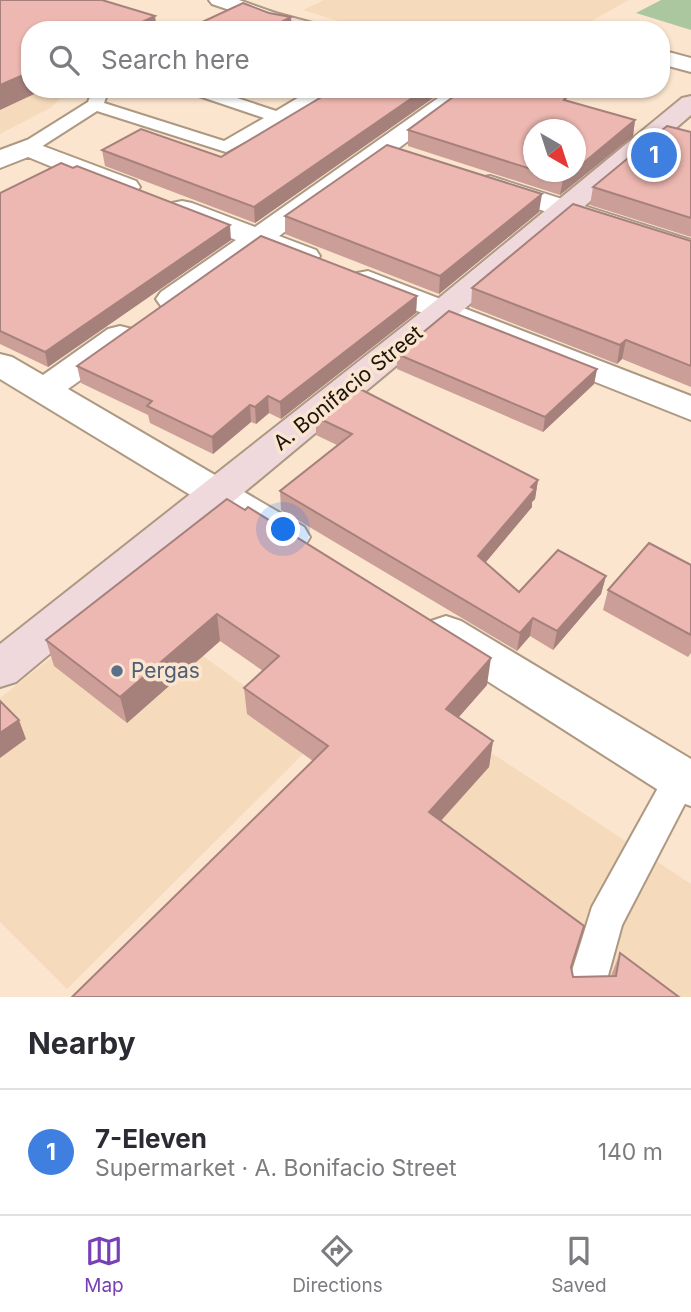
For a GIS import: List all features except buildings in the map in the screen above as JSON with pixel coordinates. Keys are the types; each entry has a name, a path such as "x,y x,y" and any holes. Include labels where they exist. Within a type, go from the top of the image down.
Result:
{"main road":[{"path":"268,17 292,6"},
{"path":"268,17 282,21"},
{"name":"A. Bonifacio Street","path":"0,669 444,309 691,103"},
{"path":"631,122 657,130"}],"street":[{"path":"219,0 268,17"},
{"path":"670,59 691,65"},
{"path":"45,389 257,238 396,153 457,98"},
{"path":"657,130 691,140"},
{"path":"0,160 27,148 444,309 691,409"},
{"path":"461,175 691,250"},
{"path":"0,364 326,559"},
{"path":"420,617 688,775"}],"lane":[{"path":"27,148 97,98"},
{"path":"101,98 226,147 310,98"},
{"path":"220,98 278,117"},
{"path":"586,997 605,920 688,775"}],"shaded area":[{"path":"324,0 629,0 591,21 338,21 303,10"},
{"path":"0,31 21,72 21,98 61,98 50,108 0,134"},
{"path":"125,600 318,739 67,989 0,922 0,698"},
{"path":"388,685 691,884 691,997 88,997"}],"green space":[{"path":"661,0 691,0 691,30 670,24 670,21 636,13"}],"place":[{"name":"7-Eleven","path":"654,155"},
{"name":"Pergas","path":"117,671"}]}
